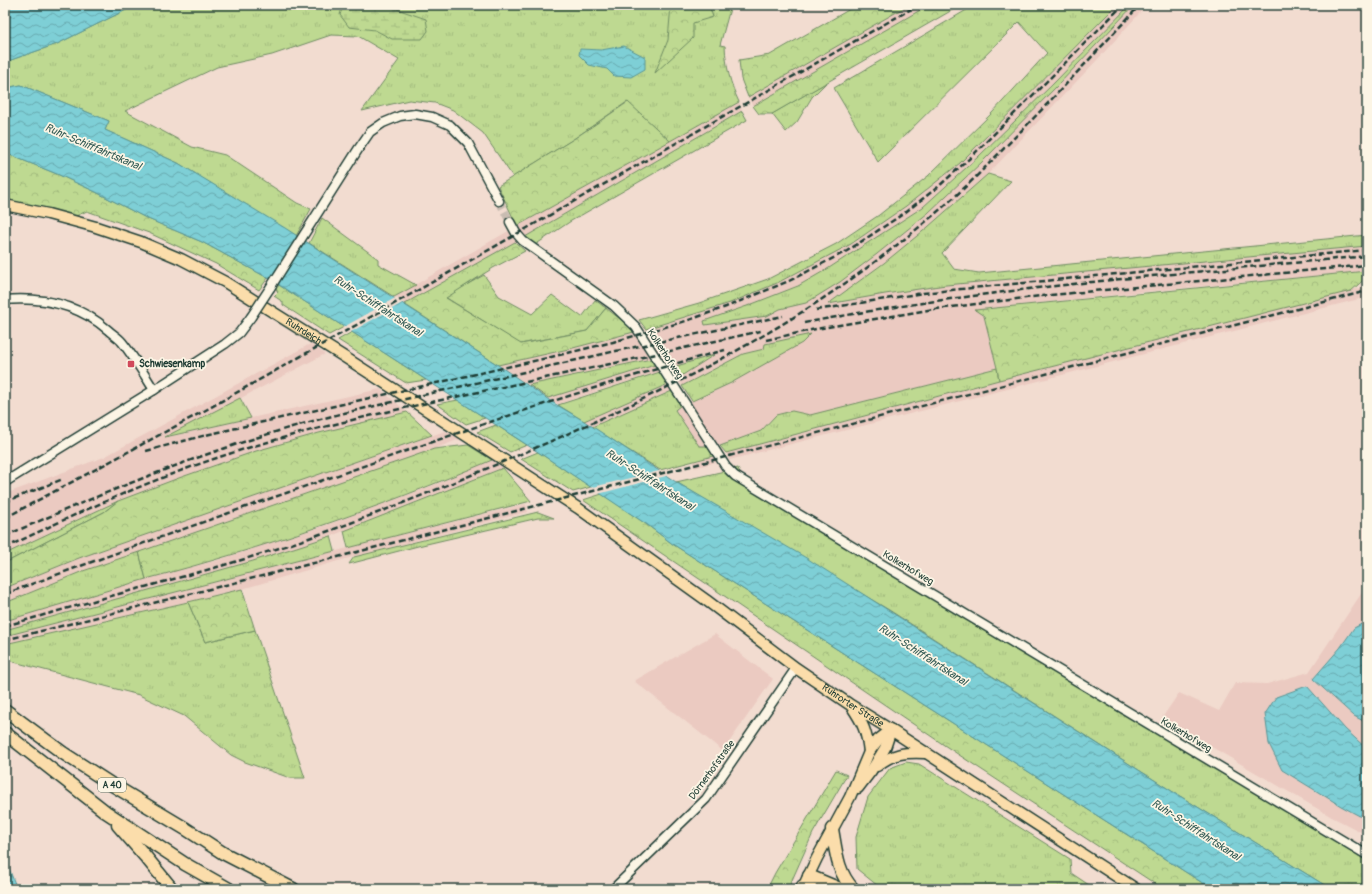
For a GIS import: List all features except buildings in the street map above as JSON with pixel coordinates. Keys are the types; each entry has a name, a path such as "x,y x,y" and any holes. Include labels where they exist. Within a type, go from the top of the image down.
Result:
{"highway":[{"name":"A 40","path":"5,710 63,753 110,784 186,829 223,853 293,889"},
{"name":"A 40","path":"5,733 106,812 185,864 229,889"},
{"path":"106,812 172,889"},
{"path":"832,829 839,866 846,880 853,889"},
{"path":"806,885 840,889"}],"main road":[{"name":"Ruhrdeich","path":"5,205 48,214 96,227 141,242 181,259 225,282 346,358 578,508"},
{"name":"Ruhrorter Straße","path":"578,508 706,600 796,668 849,704 1136,889"},
{"path":"849,704 867,735 869,752"},
{"path":"806,885 832,829 850,797 869,752 878,740 891,730"},
{"path":"850,797 871,771 885,748 891,730"},
{"path":"871,771 886,759 895,755 909,752 926,753"}],"street":[{"path":"5,482 154,390 225,344 239,333 251,318 359,148 370,132 383,123 400,116 415,114 432,117 450,125 468,143 499,200"},
{"name":"Kolkerhofweg","path":"510,222 516,233 523,241 614,306 636,328 726,467 735,476 1367,855"},
{"path":"5,300 16,299 48,301 75,309 99,322 121,341 154,390"},
{"name":"Dörnerhofstraße","path":"613,889 706,799 796,668"}],"shaded area":[{"path":"909,5 929,5 753,106 748,97"},
{"path":"1117,5 1130,5 1054,83 978,157 923,207 829,268 798,286 704,321 705,325 767,316 780,309 806,303 840,282 928,213 982,162 1134,5 1147,5 1098,59 988,174 928,227 884,263 829,304 946,285 1367,246 1367,271 1141,292 976,310 984,316 997,368 810,415 792,411 776,415 761,431 720,446 699,446 674,409 731,383 754,369 764,349 743,354 682,386 678,378 713,356 670,368 655,347 646,329 730,303 777,283 851,244 906,206 960,163"},
{"path":"739,102 742,111 525,237 404,304 394,297 517,226"},
{"path":"1367,286 1367,297 729,460 726,453 999,380"},
{"path":"634,332 651,359 529,385 498,365 573,348"},
{"path":"310,344 325,354 167,437 380,389 407,412 319,433 256,451 176,479 118,501 5,554 5,494 104,457"},
{"path":"655,365 660,372 558,404 548,398"},
{"path":"668,384 672,391 592,427 584,421"},
{"path":"445,431 460,439 83,571 5,603 5,588 79,558"},
{"path":"713,456 716,462 695,468 693,462"},
{"path":"492,460 503,468 331,536 253,561 5,630 5,621 146,579 215,561 324,526 432,486"},
{"path":"526,504 528,512 338,561 242,589 5,644 5,636"},
{"path":"1367,585 1367,835 1330,816 1162,718 1179,693 1219,711 1235,683 1267,684 1309,672"},
{"path":"715,634 773,679 723,751 634,681"}],"green space":[{"path":"136,5 731,5 720,45 725,46 729,75 739,102 670,141 627,102 575,138 513,177 483,133 453,110 435,103 409,100 362,111 399,60 358,36 331,35 272,55 217,67 125,111 192,147 225,155 297,203 311,209 296,236 178,163 105,130 109,121 21,85 5,88 5,62 57,44"},
{"path":"343,5 385,5 426,19 428,31 422,39 392,39 375,30 349,27 340,15"},
{"path":"671,5 709,5 713,17 693,23 693,38 655,73 668,40"},
{"path":"857,5 909,5 748,97 741,79 739,60 770,55"},
{"path":"929,5 961,5 772,114 759,114 753,106"},
{"path":"975,5 1117,5 960,163 906,206 851,244 777,283 730,303 646,329 639,320 699,303 768,279 836,244 879,215 928,176 992,113 1047,53 1019,22 878,162 834,88"},
{"path":"1130,5 1134,5 982,162 928,213 840,282 806,303 780,309 767,316 705,325 704,321 798,286 829,268 923,207 978,157 1054,83"},
{"path":"827,82 812,97 797,122 786,132 772,114"},
{"path":"628,102 670,141 517,226 498,186 575,138"},
{"path":"742,111 747,120 571,221 535,245 525,237"},
{"path":"5,153 57,174 148,219 202,242 268,278 259,290 216,264 149,233 87,211 76,216 5,199"},
{"path":"988,174 1011,181 942,253 954,269 979,273 1367,235 1367,246 946,285 828,304 884,263 928,227"},
{"path":"322,218 378,259 378,264 416,285 394,297 309,243"},
{"path":"515,242 525,251 493,268 446,298 521,344 587,331 606,308 629,326 634,332 498,365 404,304"},
{"path":"1367,271 1367,277 1351,291 999,380 984,316 975,310"},
{"path":"484,275 499,296 532,314 552,295 582,317 595,300 606,308 587,331 520,344 445,297"},
{"path":"279,285 344,327 329,335 283,305 283,302 274,296 278,292 276,289"},
{"path":"352,332 426,380 406,383 338,340"},
{"path":"811,334 802,343 731,383 692,401 682,386 743,354 764,349 765,344"},
{"path":"714,355 678,378 670,368"},
{"path":"651,359 655,365 548,398 529,385"},
{"path":"997,368 999,380 726,453 720,446 761,431 776,415 792,411 810,415"},
{"path":"660,372 668,384 584,421 558,405"},
{"path":"672,391 681,405 675,410 699,446 707,446 713,456 660,470 592,427"},
{"path":"240,398 251,418 165,437"},
{"path":"458,400 485,418 466,424 437,404"},
{"path":"407,412 432,435 79,558 5,588 5,563 104,512 118,501 256,451 319,433"},
{"path":"496,425 527,445 510,452 477,432"},
{"path":"468,445 492,460 450,478 321,526 234,554 146,579 139,552 434,449"},
{"path":"538,452 591,487 573,492 521,459"},
{"path":"503,468 531,501 348,548 344,531"},
{"path":"738,468 741,476 1367,852 1367,889 1331,889 1170,790 889,610 676,482"},
{"path":"602,494 674,545 1212,889 1163,889 944,745 583,500"},
{"path":"118,501 104,512 5,563 5,554"},
{"path":"538,512 554,518 538,518 349,564 354,557"},
{"path":"331,536 335,551 5,636 5,630 253,561"},
{"path":"139,552 146,579 5,621 5,603 83,571"},
{"path":"242,589 255,630 205,642 188,602"},
{"path":"188,602 205,642 255,630 305,778 290,778 245,762 231,755 184,716 139,695 14,662 5,655 5,644"},
{"path":"906,762 919,764 1070,859 1071,873 1095,889 883,889 878,886 857,869 856,837 868,797 890,768"},
{"path":"836,770 847,775 813,833 788,889 767,889 775,873"}],"water":[{"path":"12,5 136,5 57,44 5,62 5,7"},
{"path":"624,46 645,57 645,69 631,77 614,76 607,69 589,65 579,55 580,49 601,50"},
{"name":"Ruhr-Schifffahrtskanal","path":"21,85 109,121 105,130 178,163 285,228 676,482 808,559 1170,790 1331,889 1212,889 674,545 646,524 538,452 268,278 202,242 148,219 57,174 5,153 5,88"},
{"path":"1367,621 1367,723 1354,716 1313,679 1340,648 1354,628"},
{"path":"1307,686 1345,729 1367,749 1367,820 1282,770 1269,744 1265,714 1276,697"},
{"path":"8,866 17,889 5,889 5,868"}],"pier":[{"path":"397,297 404,302 349,333 342,328"},
{"path":"663,470 670,475 598,494 589,488"}],"tunnel":[{"path":"499,201 510,222"}],"railway":[{"path":"5,518 204,411 918,5"},
{"path":"146,451 210,434 613,342 686,321 726,307 789,281 847,251 903,214 938,187 970,158 1123,5"},
{"path":"5,626 241,560 309,538 380,512 486,469 594,422 705,368 742,348 813,305 847,282 887,253 939,211 969,183 1067,84 1140,5"},
{"path":"816,310 923,293 1367,250"},
{"path":"804,323 944,300 1014,291 1367,256"},
{"path":"766,340 816,329 928,310 1041,296 1367,265"},
{"path":"5,640 334,558 1367,291"},
{"path":"5,536 128,484 170,468 297,426 340,414 616,351 783,316"},
{"path":"5,548 65,519 156,480 219,457 278,439 390,411 761,331"},
{"path":"5,594 181,530 495,420 586,390 725,350"},
{"path":"5,502 63,479"}],"place":[{"name":"Schwiesenkamp","path":"131,364"}]}
